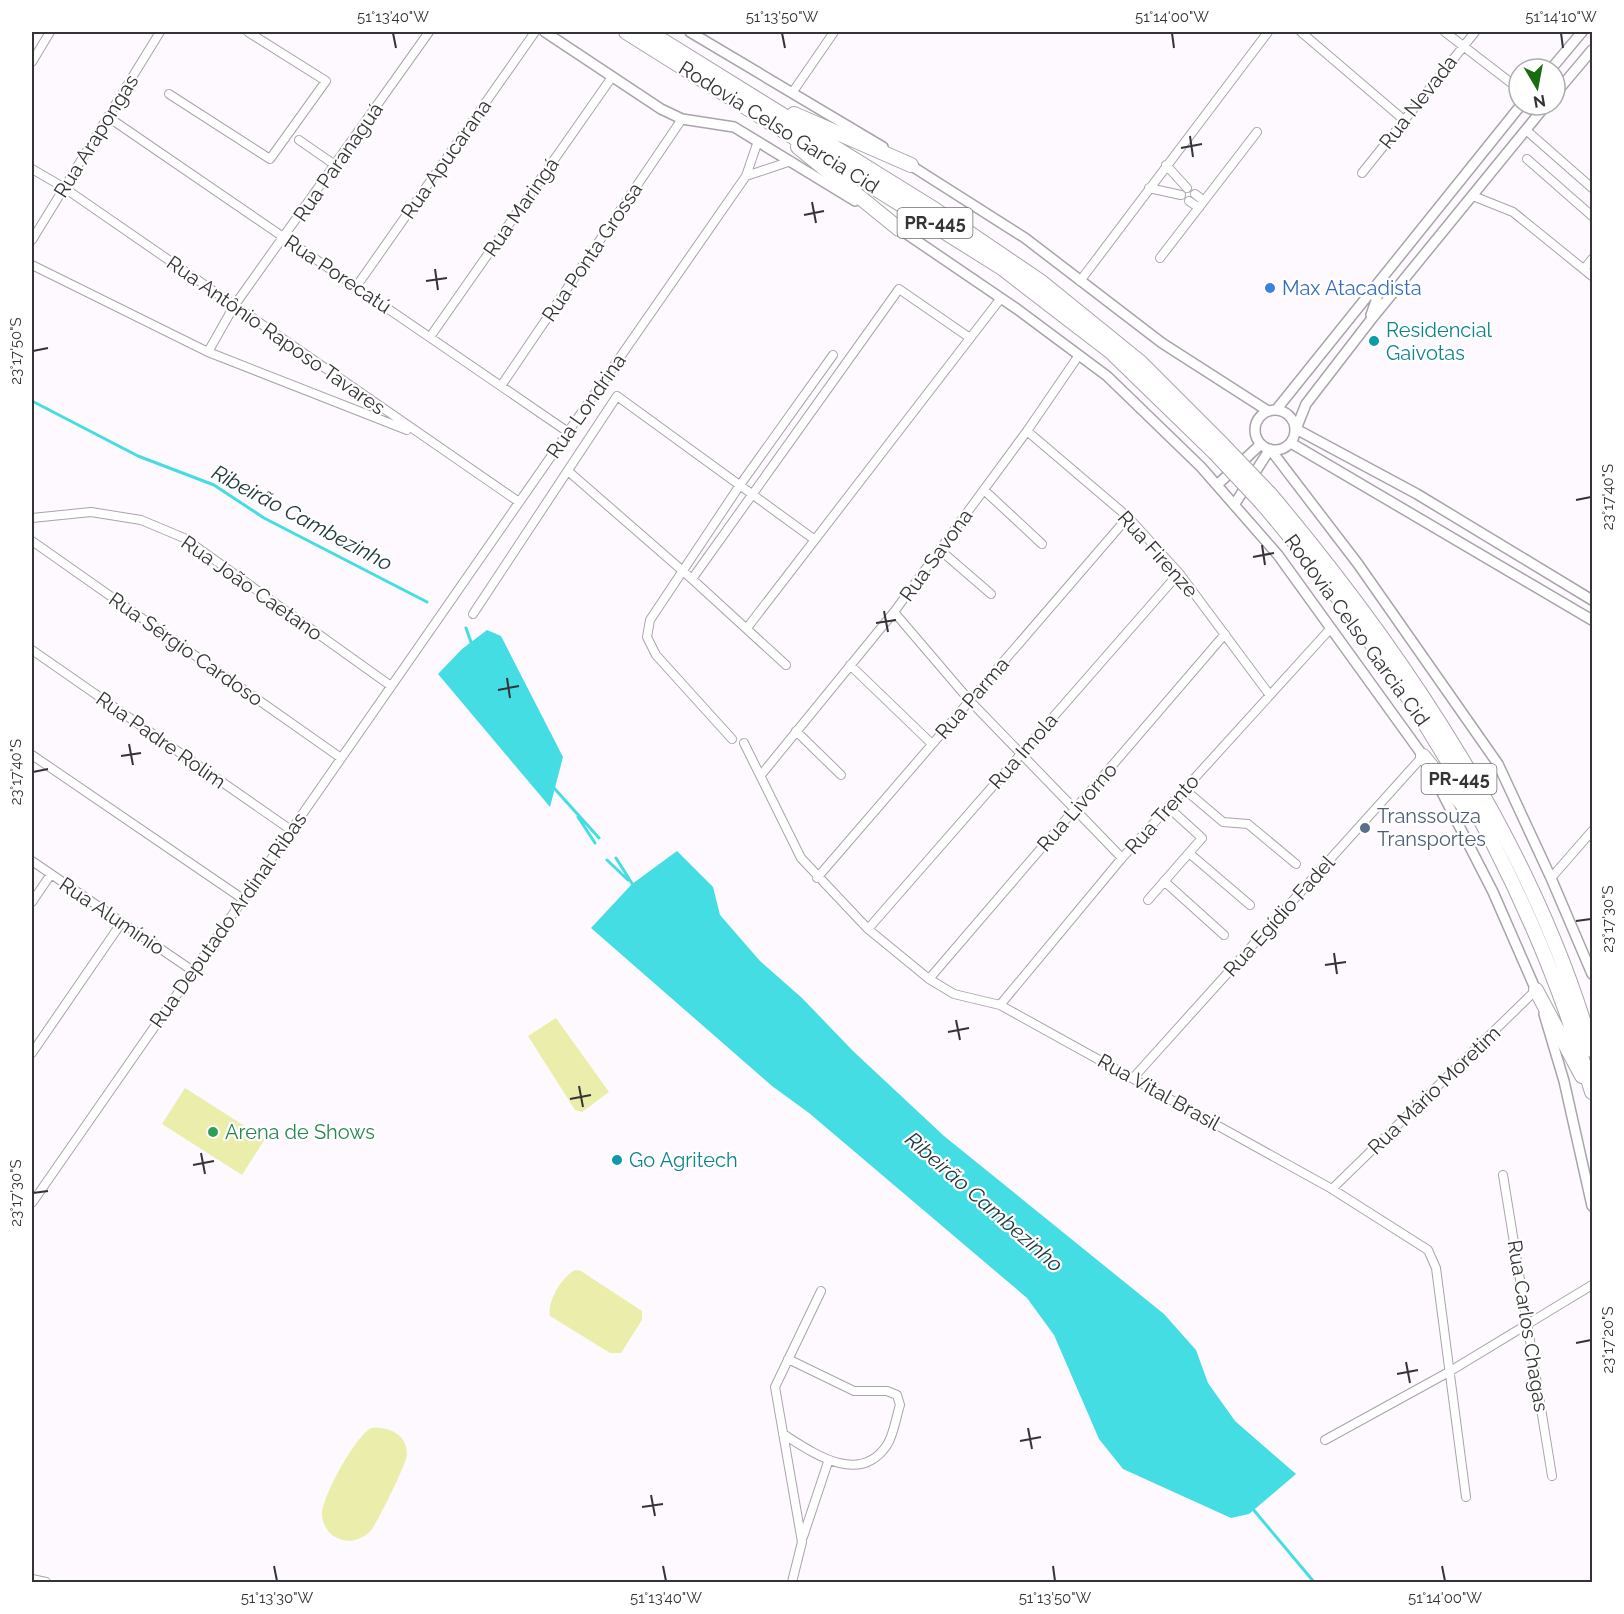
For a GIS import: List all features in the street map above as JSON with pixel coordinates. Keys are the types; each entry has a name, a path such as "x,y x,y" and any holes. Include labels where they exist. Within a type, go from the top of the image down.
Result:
{"highway":[{"name":"Rodovia Celso Garcia Cid","path":"626,32 934,209 1040,281 1140,362 1265,498 1306,537 1374,627 1470,773 1507,840 1576,995 1593,1050"},
{"name":"Rodovia Celso Garcia Cid","path":"649,32 752,103"},
{"path":"752,103 911,165"},
{"path":"752,103 899,229"},
{"name":"Rodovia Celso Garcia Cid","path":"1265,498 1352,617 1432,734 1496,847 1522,899 1549,964 1593,1094"},
{"path":"1424,756 1496,847"},
{"path":"1536,990 1593,1094"}],"street":[{"path":"32,62 50,32"},
{"name":"Rua Arapongas","path":"32,240 160,32"},
{"path":"169,94 270,159 326,81 248,32"},
{"name":"Rua Paranaguá","path":"208,352 234,306 429,32"},
{"name":"Rua Apucarana","path":"356,286 535,32"},
{"path":"545,32 661,109 682,119 734,127 899,229 1001,298 1107,376 1217,485 1278,555 1424,756 1493,892 1536,990 1564,1082 1593,1206"},
{"path":"690,32 911,165 1025,238 1162,343 1272,410 1290,415 1296,429 1417,494 1593,600"},
{"path":"792,93 834,32"},
{"path":"1080,281 1268,32"},
{"path":"1301,32 1404,120"},
{"path":"1445,32 1507,80"},
{"name":"Rua Nevada","path":"1362,173 1474,32"},
{"path":"1561,57 1582,32"},
{"path":"1567,80 1593,50"},
{"name":"Rua Maringá","path":"430,337 612,77"},
{"name":"Rua Porecatú","path":"108,117 568,432"},
{"path":"1511,117 1272,410 1256,423 1255,432 1261,444 1270,449 1358,564 1498,764 1593,974"},
{"path":"1270,449 1284,448 1291,443 1306,404 1535,117"},
{"name":"Rua Ponta Grossa","path":"501,386 682,119"},
{"path":"1526,130 1593,188"},
{"path":"1160,258 1257,132"},
{"path":"299,140 335,165"},
{"name":"Rua Londrina","path":"425,636 746,176 758,141"},
{"path":"1527,159 1593,216"},
{"path":"746,176 791,161"},
{"path":"1166,165 1187,188"},
{"name":"Rua Antônio Raposo Tavares","path":"32,169 63,187 519,502"},
{"path":"1149,188 1181,195"},
{"path":"1473,196 1513,212 1593,276"},
{"path":"1192,197 1201,205"},
{"path":"1584,269 1593,259"},
{"path":"32,265 208,352 420,434"},
{"path":"692,579 899,289 970,338"},
{"path":"1369,292 1377,298 1370,321"},
{"path":"747,628 1001,298"},
{"path":"732,739 656,655 647,637 650,620 740,485 833,355"},
{"name":"Rua Savona","path":"761,775 894,612 1027,431 1079,355"},
{"path":"472,614 617,396 815,540"},
{"name":"Rua Firenze","path":"1027,431 1128,517 1179,573 1269,694"},
{"path":"1291,443 1593,620"},
{"path":"1217,485 1261,444"},
{"path":"1234,505 1270,449"},
{"path":"568,471 683,570 786,665"},
{"path":"984,490 1042,544"},
{"name":"Rua João Caetano","path":"32,518 91,512 141,519 184,538 391,686"},
{"name":"Rua Parma","path":"817,878 1128,517"},
{"name":"Rua Sérgio Cardoso","path":"32,541 341,758"},
{"path":"940,550 991,594"},
{"name":"Rua Imola","path":"867,929 1179,573"},
{"path":"894,612 970,700 1122,858"},
{"name":"Rua Trento","path":"1000,1005 1122,858 1331,628"},
{"name":"Rua Livorno","path":"929,979 1225,634"},
{"name":"Rua Deputado Ardinal Ribas","path":"32,1203 425,636"},
{"name":"Rua Padre Rolim","path":"32,650 291,830"},
{"path":"850,665 932,744"},
{"path":"796,731 841,775"},
{"name":"Rua Vital Brasil","path":"744,743 801,858 817,878 867,929 929,979 954,994 1000,1005 1134,1077 1332,1189 1428,1250 1436,1268 1447,1373 1466,1497"},
{"path":"32,755 243,899"},
{"name":"Rua Egídio Fadel","path":"1134,1077 1424,756"},
{"path":"1184,789 1223,822 1248,824 1296,864"},
{"path":"1148,900 1202,838 1168,807"},
{"path":"1551,878 1593,831"},
{"path":"1189,853 1250,905"},
{"name":"Rua Alumínio","path":"32,861 193,971"},
{"path":"32,902 51,874"},
{"path":"1164,881 1224,934"},
{"path":"32,1053 122,922"},
{"name":"Rua Mário Moretim","path":"1332,1189 1536,990"},
{"name":"Rua Carlos Chagas","path":"1503,1175 1552,1476"},
{"path":"1325,1440 1447,1373 1593,1285"},
{"path":"802,1542 776,1387 821,1291"},
{"path":"783,1434 828,1462 846,1465 874,1457 887,1446 900,1405 897,1395 887,1391 854,1391 788,1359"},
{"path":"792,1582 802,1542 828,1462"},
{"path":"32,1579 46,1582"}],"green space":[{"path":"556,1018 609,1092 582,1112 575,1110 528,1036"},
{"name":"Arena de Shows","path":"185,1088 265,1139 242,1175 162,1124"},
{"path":"575,1270 581,1271 642,1311 642,1320 621,1353 610,1353 550,1316 553,1297 565,1278"},
{"path":"371,1428 384,1428 400,1436 404,1441 407,1454 392,1491 371,1531 349,1541 330,1533 324,1524 322,1514 328,1494 349,1454"}],"water":[{"path":"487,630 501,636 563,757 550,807 438,674 462,649"},
{"path":"677,851 713,887 720,915 760,961 802,998 853,1051 944,1136 1164,1314 1196,1350 1208,1383 1235,1421 1296,1474 1249,1514 1231,1518 1123,1469 1099,1439 1054,1335 1027,1298 809,1113 772,1086 591,928 632,884"}],"waterway":[{"name":"Ribeirão Cambezinho","path":"32,401 138,456 214,485 264,518 427,602"},
{"name":"Ribeirão Cambezinho","path":"466,628 472,645"},
{"name":"Ribeirão Cambezinho","path":"554,788 599,838"},
{"path":"578,817 595,843"},
{"name":"Ribeirão Cambezinho","path":"616,858 633,885"},
{"path":"607,860 628,880"},
{"name":"Ribeirão Cambezinho","path":"1252,1508 1314,1582"}],"place":[{"name":"Max Atacadista","path":"1270,288"},
{"name":"Residencial Gaivotas","path":"1374,341"},
{"name":"Transsouza Transportes","path":"1365,828"},
{"name":"Arena de Shows","path":"213,1132"},
{"name":"Go Agritech","path":"617,1160"}]}
